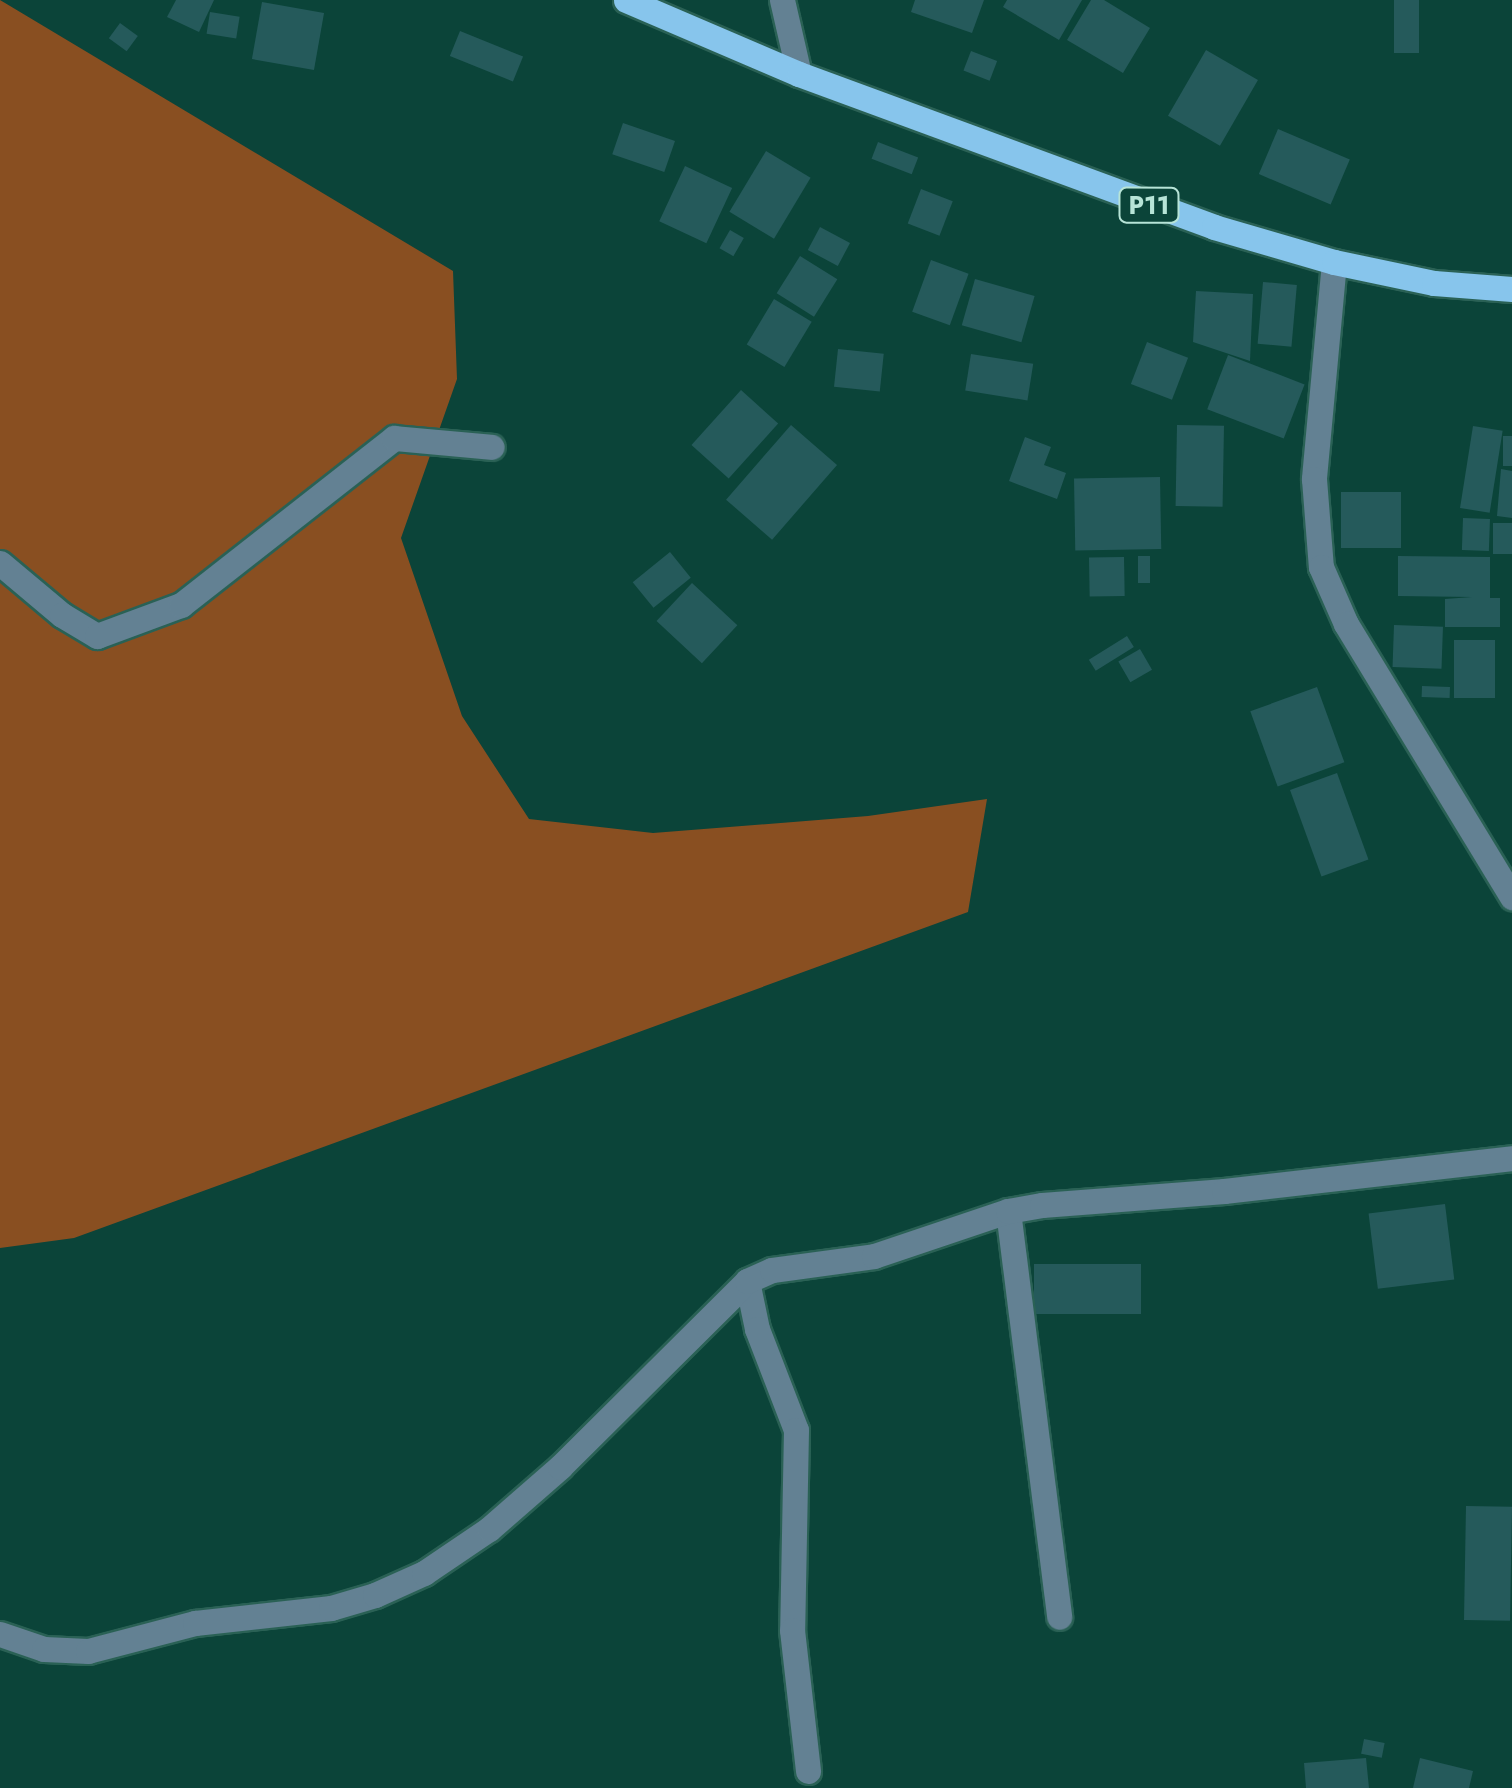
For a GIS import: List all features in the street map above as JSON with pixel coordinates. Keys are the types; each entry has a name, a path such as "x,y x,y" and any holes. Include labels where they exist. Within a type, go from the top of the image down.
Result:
{"main road":[{"name":"P11","path":"626,0 798,74 1214,227 1334,262 1434,282 1512,289"}],"street":[{"path":"782,0 798,74"},
{"path":"1334,262 1314,479 1321,567 1346,624 1512,897"},
{"path":"0,563 62,615 97,636 181,604 394,438 492,447"},
{"path":"0,1634 44,1649 88,1651 195,1624 331,1608 375,1595 424,1573 490,1529 560,1467 748,1281 772,1270 874,1256 1008,1212 1512,1158"},
{"path":"1008,1212 1059,1617"},
{"path":"748,1281 756,1329 796,1430 792,1630 808,1770"}],"shaded area":[{"path":"0,0 453,271 457,379 401,538 462,716 529,819 653,833 868,816 987,799 968,912 74,1238 0,1248"}],"building":[{"path":"176,0 214,0 199,32 167,17"},
{"path":"915,0 984,0 972,33 911,12"},
{"path":"1007,0 1082,0 1059,40 1003,7"},
{"path":"1091,0 1104,0 1150,28 1123,73 1067,40"},
{"path":"1394,0 1419,0 1419,53 1394,53"},
{"path":"262,2 324,13 314,70 252,59"},
{"path":"210,12 240,17 236,38 207,34"},
{"path":"120,23 138,36 127,51 109,38"},
{"path":"460,31 523,56 513,82 450,56"},
{"path":"1206,50 1258,80 1220,146 1168,116"},
{"path":"971,51 997,61 990,81 963,71"},
{"path":"623,123 675,141 664,172 612,154"},
{"path":"1278,129 1350,159 1331,205 1259,174"},
{"path":"878,142 918,157 912,174 872,159"},
{"path":"766,151 811,178 774,239 729,212"},
{"path":"685,166 732,188 706,243 659,221"},
{"path":"921,189 953,201 939,236 908,224"},
{"path":"820,227 850,243 838,266 808,250"},
{"path":"730,230 744,238 733,256 720,248"},
{"path":"800,256 837,279 814,317 777,293"},
{"path":"931,260 969,274 950,325 912,312"},
{"path":"975,279 1035,296 1021,342 962,325"},
{"path":"1263,282 1297,285 1291,347 1258,344"},
{"path":"1196,291 1253,294 1250,361 1193,342"},
{"path":"774,299 812,322 784,367 747,344"},
{"path":"1147,342 1188,358 1172,400 1131,384"},
{"path":"838,349 884,354 880,392 834,387"},
{"path":"971,354 1033,364 1027,400 965,391"},
{"path":"1228,355 1305,384 1284,439 1207,409"},
{"path":"741,390 778,423 729,478 691,445"},
{"path":"791,425 837,465 772,540 726,500"},
{"path":"1177,425 1224,426 1223,507 1176,506"},
{"path":"1473,426 1503,431 1490,513 1460,508"},
{"path":"1503,436 1512,436 1512,466 1503,466"},
{"path":"1025,437 1051,447 1044,465 1066,473 1057,499 1009,481"},
{"path":"1501,469 1512,471 1512,518 1497,516"},
{"path":"1160,477 1161,549 1075,550 1074,479"},
{"path":"1341,492 1401,492 1401,548 1341,548"},
{"path":"1463,518 1490,519 1489,551 1462,550"},
{"path":"1493,523 1512,523 1512,554 1493,554"},
{"path":"670,552 691,578 653,608 633,582"},
{"path":"1138,556 1150,556 1150,583 1138,583"},
{"path":"1398,556 1490,557 1490,598 1500,598 1500,627 1445,627 1445,599 1472,597 1398,596"},
{"path":"1124,557 1125,596 1090,597 1089,558"},
{"path":"692,583 737,625 702,663 657,621"},
{"path":"1394,625 1443,627 1442,669 1393,667"},
{"path":"1127,636 1134,647 1096,671 1089,660"},
{"path":"1454,640 1495,640 1495,698 1454,698"},
{"path":"1140,649 1152,670 1130,682 1118,662"},
{"path":"1422,686 1450,687 1450,698 1422,697"},
{"path":"1317,687 1344,762 1278,786 1250,711"},
{"path":"1337,773 1368,859 1321,877 1290,790"},
{"path":"1445,1204 1454,1279 1378,1289 1369,1213"},
{"path":"1034,1264 1141,1264 1141,1314 1034,1314"},
{"path":"1466,1506 1512,1507 1510,1621 1464,1620"},
{"path":"1364,1739 1385,1743 1382,1758 1361,1754"},
{"path":"1366,1758 1369,1788 1306,1788 1304,1763"},
{"path":"1420,1758 1473,1771 1469,1788 1413,1788"}]}
